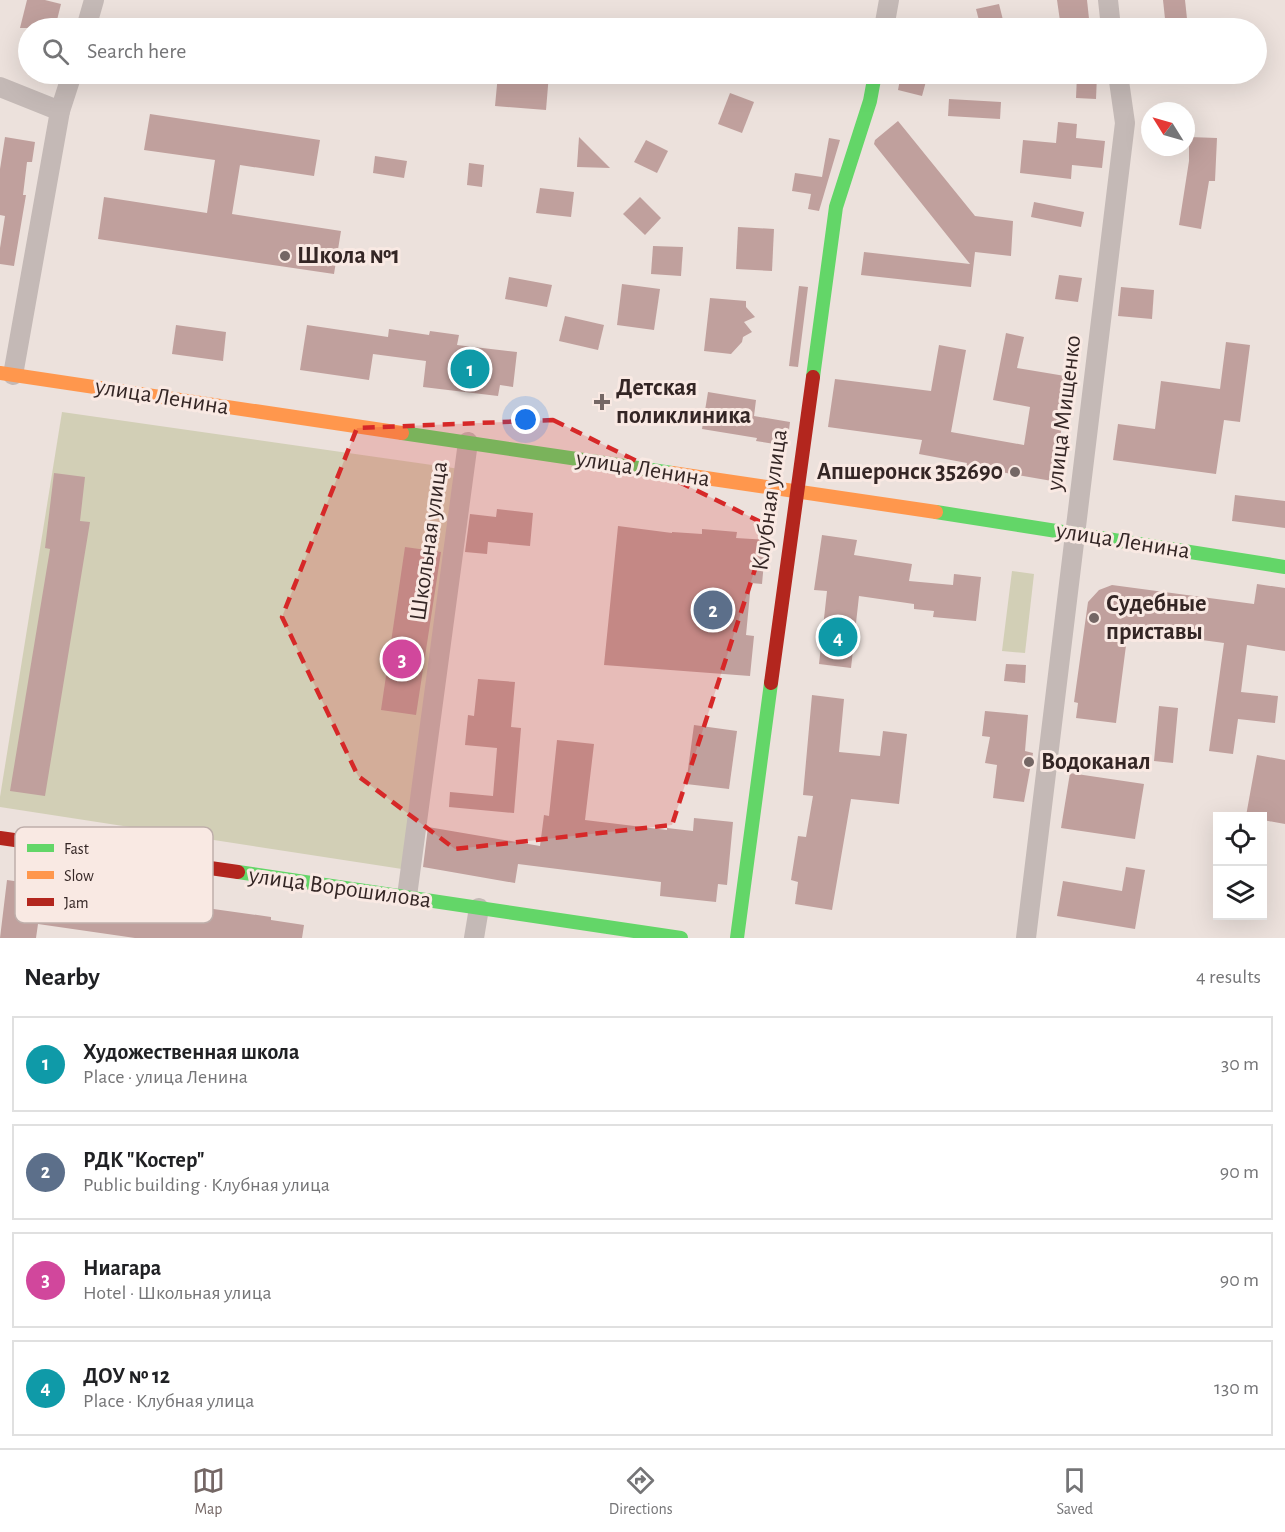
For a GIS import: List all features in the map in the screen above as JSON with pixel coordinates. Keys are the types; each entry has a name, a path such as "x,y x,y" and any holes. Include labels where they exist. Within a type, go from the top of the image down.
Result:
{"main road":[{"name":"Клубная улица","path":"737,938 836,207 870,101 873,84"},
{"name":"улица Ленина","path":"7,374 1075,533 1285,567"},
{"name":"улица Ворошилова","path":"0,838 15,840"},
{"name":"улица Ворошилова","path":"213,868 681,938"}],"street":[{"path":"89,18 94,0"},
{"path":"886,18 889,0"},
{"path":"1108,0 1111,18"},
{"path":"7,374 60,111 69,84"},
{"name":"улица Мищенко","path":"1026,938 1125,123 1119,84"},
{"path":"0,87 60,111"},
{"name":"Школьная улица","path":"407,896 468,442"},
{"path":"474,938 479,908"}],"highlighted area":[{"path":"553,420 769,526 672,825 455,849 358,776 282,617 357,428"}],"shaded area":[{"path":"62,412 460,469 402,869 213,840 213,827 130,827 0,807"},
{"path":"1012,571 1034,574 1025,653 1002,651"}],"building":[{"path":"27,0 45,0 61,4 58,18 22,18"},
{"path":"1057,0 1087,0 1089,18 1060,18"},
{"path":"1163,0 1185,0 1187,18 1165,18"},
{"path":"999,4 1002,18 978,18 976,9"},
{"path":"497,84 548,84 546,110 495,106"},
{"path":"899,84 925,84 922,96 898,90"},
{"path":"1077,84 1097,84 1096,99 1076,98"},
{"path":"730,93 754,102 742,133 718,124"},
{"path":"949,99 1001,102 1000,119 948,116"},
{"path":"150,114 320,140 314,176 240,165 232,214 341,231 334,274 98,239 104,197 207,213 215,160 144,150"},
{"path":"898,121 975,216 1013,221 1011,256 975,252 971,287 861,275 864,252 970,264 874,144 875,140"},
{"path":"1058,122 1077,124 1076,138 1105,141 1102,168 1072,165 1071,179 1020,173 1023,140 1056,143"},
{"path":"5,137 35,142 32,162 27,162 23,195 26,195 14,266 0,264 5,216 0,215 0,169"},
{"path":"579,137 610,168 577,167"},
{"path":"1195,137 1217,138 1215,181 1209,181 1201,229 1179,225 1189,156 1195,156"},
{"path":"829,138 840,140 819,211 808,209 811,194 792,191 795,173 822,177"},
{"path":"646,140 668,151 657,173 634,162"},
{"path":"375,156 407,161 404,178 373,173"},
{"path":"469,163 484,165 482,187 467,185"},
{"path":"540,188 574,192 571,217 536,213"},
{"path":"640,197 661,218 645,235 623,214"},
{"path":"1034,202 1084,212 1081,227 1031,217"},
{"path":"738,227 774,229 772,271 736,269"},
{"path":"653,246 683,247 681,276 651,274"},
{"path":"1059,275 1082,278 1078,302 1055,299"},
{"path":"509,277 552,285 547,307 505,299"},
{"path":"622,284 660,289 654,330 617,325"},
{"path":"799,286 808,287 798,367 789,366"},
{"path":"1121,287 1154,290 1152,319 1118,316"},
{"path":"710,298 746,301 746,307 755,317 744,322 752,332 743,337 742,342 731,354 704,351"},
{"path":"565,316 604,325 598,350 559,341"},
{"path":"176,325 226,332 223,361 172,354"},
{"path":"307,325 388,337 389,329 429,335 430,331 459,335 457,345 517,352 513,387 500,385 498,396 423,387 426,361 373,354 369,380 300,370"},
{"path":"1006,333 1024,337 1017,368 1065,376 1058,420 1063,421 1052,481 966,466 967,463 919,454 922,440 828,427 835,379 931,391 939,345 966,350 951,432 1024,445 1030,407 993,400"},
{"path":"1226,342 1250,345 1240,422 1224,420 1216,474 1113,460 1118,424 1155,429 1161,381 1220,389"},
{"path":"708,392 756,400 754,416 790,422 787,446 756,441 757,438 702,429"},
{"path":"54,473 85,477 80,521 90,522 45,796 10,791 50,549 45,548"},
{"path":"1235,495 1285,501 1285,528 1232,521"},
{"path":"497,509 533,513 530,546 488,542 487,554 465,552 470,514 496,517"},
{"path":"618,526 672,533 702,534 702,529 737,532 736,538 766,540 762,584 751,583 746,635 754,636 750,676 604,665"},
{"path":"822,535 857,540 854,555 912,564 909,581 953,585 954,574 981,577 976,621 933,617 934,611 914,609 914,604 859,596 851,668 819,664 827,591 814,590"},
{"path":"405,547 441,552 416,715 381,710"},
{"path":"1257,584 1285,588 1285,651 1247,645 1241,692 1278,696 1275,723 1238,719 1233,754 1209,751 1224,643 1128,630 1116,723 1076,718 1078,703 1074,702 1088,602 1099,590 1112,585 1254,604"},
{"path":"1006,664 1026,665 1025,683 1004,681"},
{"path":"478,679 515,682 511,727 521,728 514,813 449,807 450,792 493,796 497,748 465,745 468,715 474,716"},
{"path":"812,695 844,699 839,752 880,756 883,731 907,734 899,804 851,799 832,910 795,904 798,882 791,880 798,836 806,837 813,796 803,795"},
{"path":"1159,706 1178,708 1173,763 1154,761"},
{"path":"985,711 1028,715 1025,751 1033,753 1024,802 993,798 997,765 985,763 990,737 982,736"},
{"path":"694,725 737,731 729,789 686,784"},
{"path":"557,740 594,744 585,820 693,831 694,818 733,822 727,885 718,884 716,902 660,896 661,882 518,864 515,883 423,867 428,827 540,846 544,815 549,816"},
{"path":"1257,755 1285,760 1285,824 1267,821 1267,812 1247,812"},
{"path":"1070,773 1144,784 1135,839 1061,828"},
{"path":"1126,867 1145,870 1135,929 1057,916 1063,881 1122,891"},
{"path":"7,880 15,881 15,923 213,923 213,909 271,917 271,920 304,925 302,938 135,938 38,924 36,938 0,938"}],"traffic: fast":[{"path":"813,377 836,207 870,101 873,84"},
{"path":"402,433 672,473"},
{"path":"936,512 1285,567"},
{"path":"737,938 771,683"},
{"path":"238,872 681,938"}],"traffic: slow":[{"path":"0,373 402,433"},
{"path":"672,473 936,512"}],"traffic: jam":[{"path":"771,683 813,377"},
{"path":"0,838 15,840"},
{"path":"213,868 238,872"}],"place":[{"name":"Школа №1","path":"285,256"},
{"name":"Художественная школа","path":"470,369"},
{"name":"Детская поликлиника","path":"602,402"},
{"name":"Апшеронск 352690","path":"1015,472"},
{"name":"РДК \"Костер\"","path":"713,610"},
{"name":"Судебные приставы","path":"1094,618"},
{"name":"ДОУ № 12","path":"838,637"},
{"name":"Ниагара","path":"402,659"},
{"name":"Водоканал","path":"1029,762"}]}
